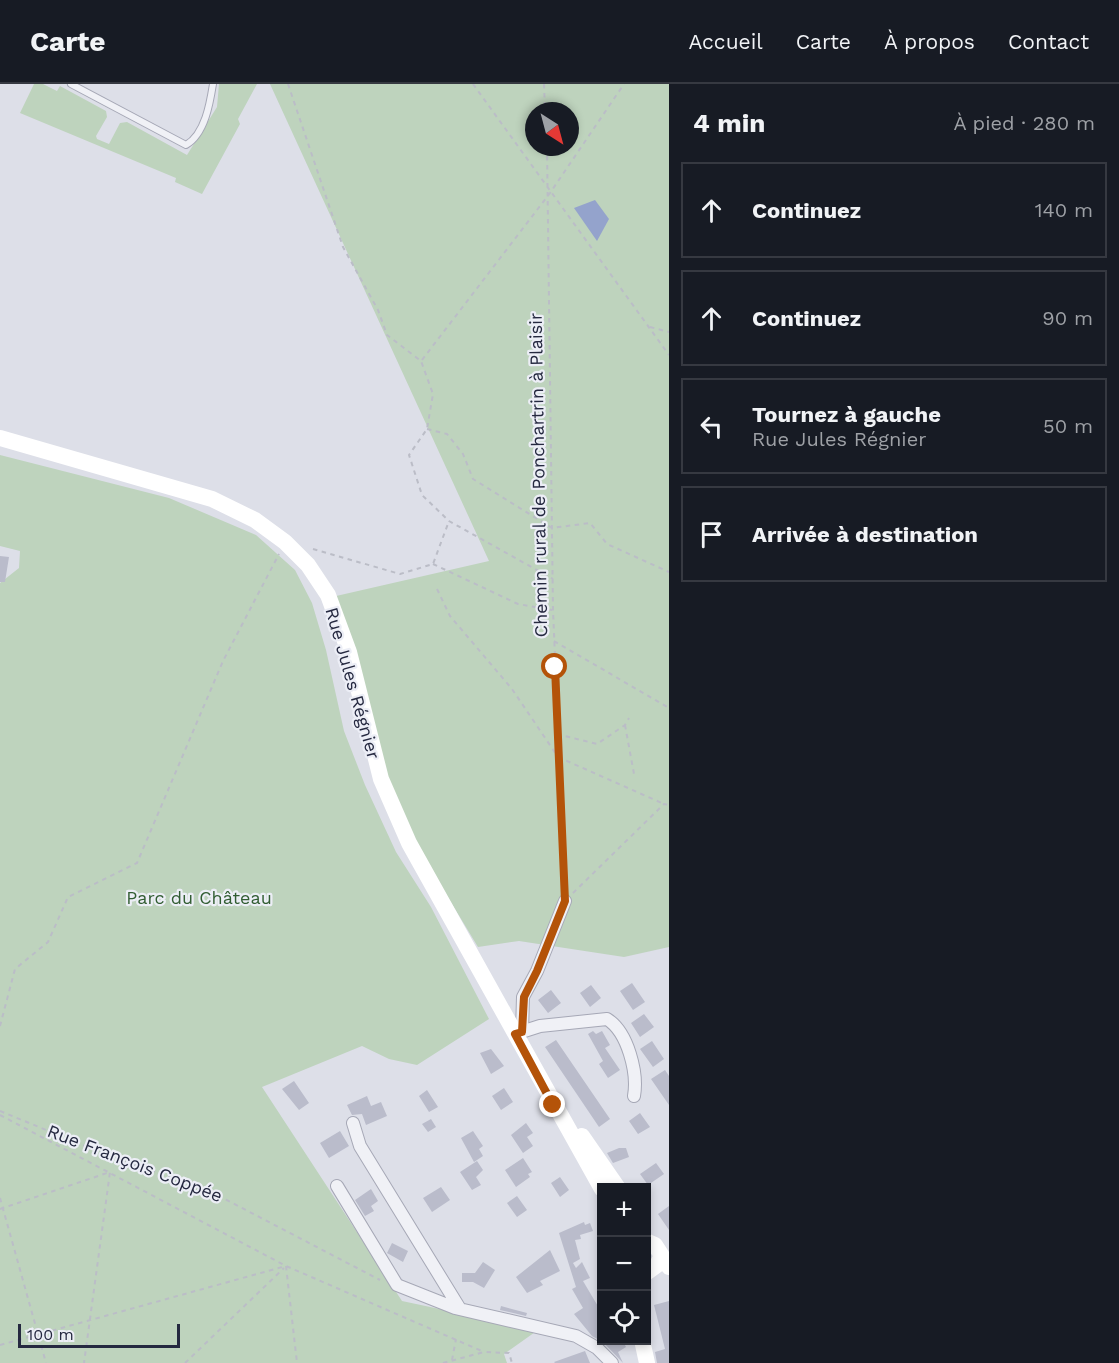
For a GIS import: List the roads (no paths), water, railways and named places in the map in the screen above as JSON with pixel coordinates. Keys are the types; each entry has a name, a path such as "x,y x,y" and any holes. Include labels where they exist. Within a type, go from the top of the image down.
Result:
{"street":[{"name":"Rue Jules Régnier","path":"0,438 212,499 255,520 285,542 308,565 328,595 349,652 381,779 409,843 518,1033 535,1070 599,1183"},
{"path":"565,901 524,997 518,1033 540,1026 607,1019 621,1032 637,1080 634,1096"},
{"name":"Rue Jules Régnier","path":"535,1070 614,1183"},
{"path":"353,1123 360,1146 460,1309"},
{"path":"337,1186 397,1285 460,1309 576,1336 597,1348 612,1363"},
{"path":"651,1242 656,1245 665,1262 660,1262 651,1269"},
{"path":"651,1271 669,1274"},
{"path":"643,1345 647,1363"}],"lane":[{"path":"71,84 186,145 193,139 209,110 213,84"}],"water":[{"path":"595,200 609,219 597,241 574,208"}],"park label":[{"name":"Parc du Château","path":"199,897"}]}
